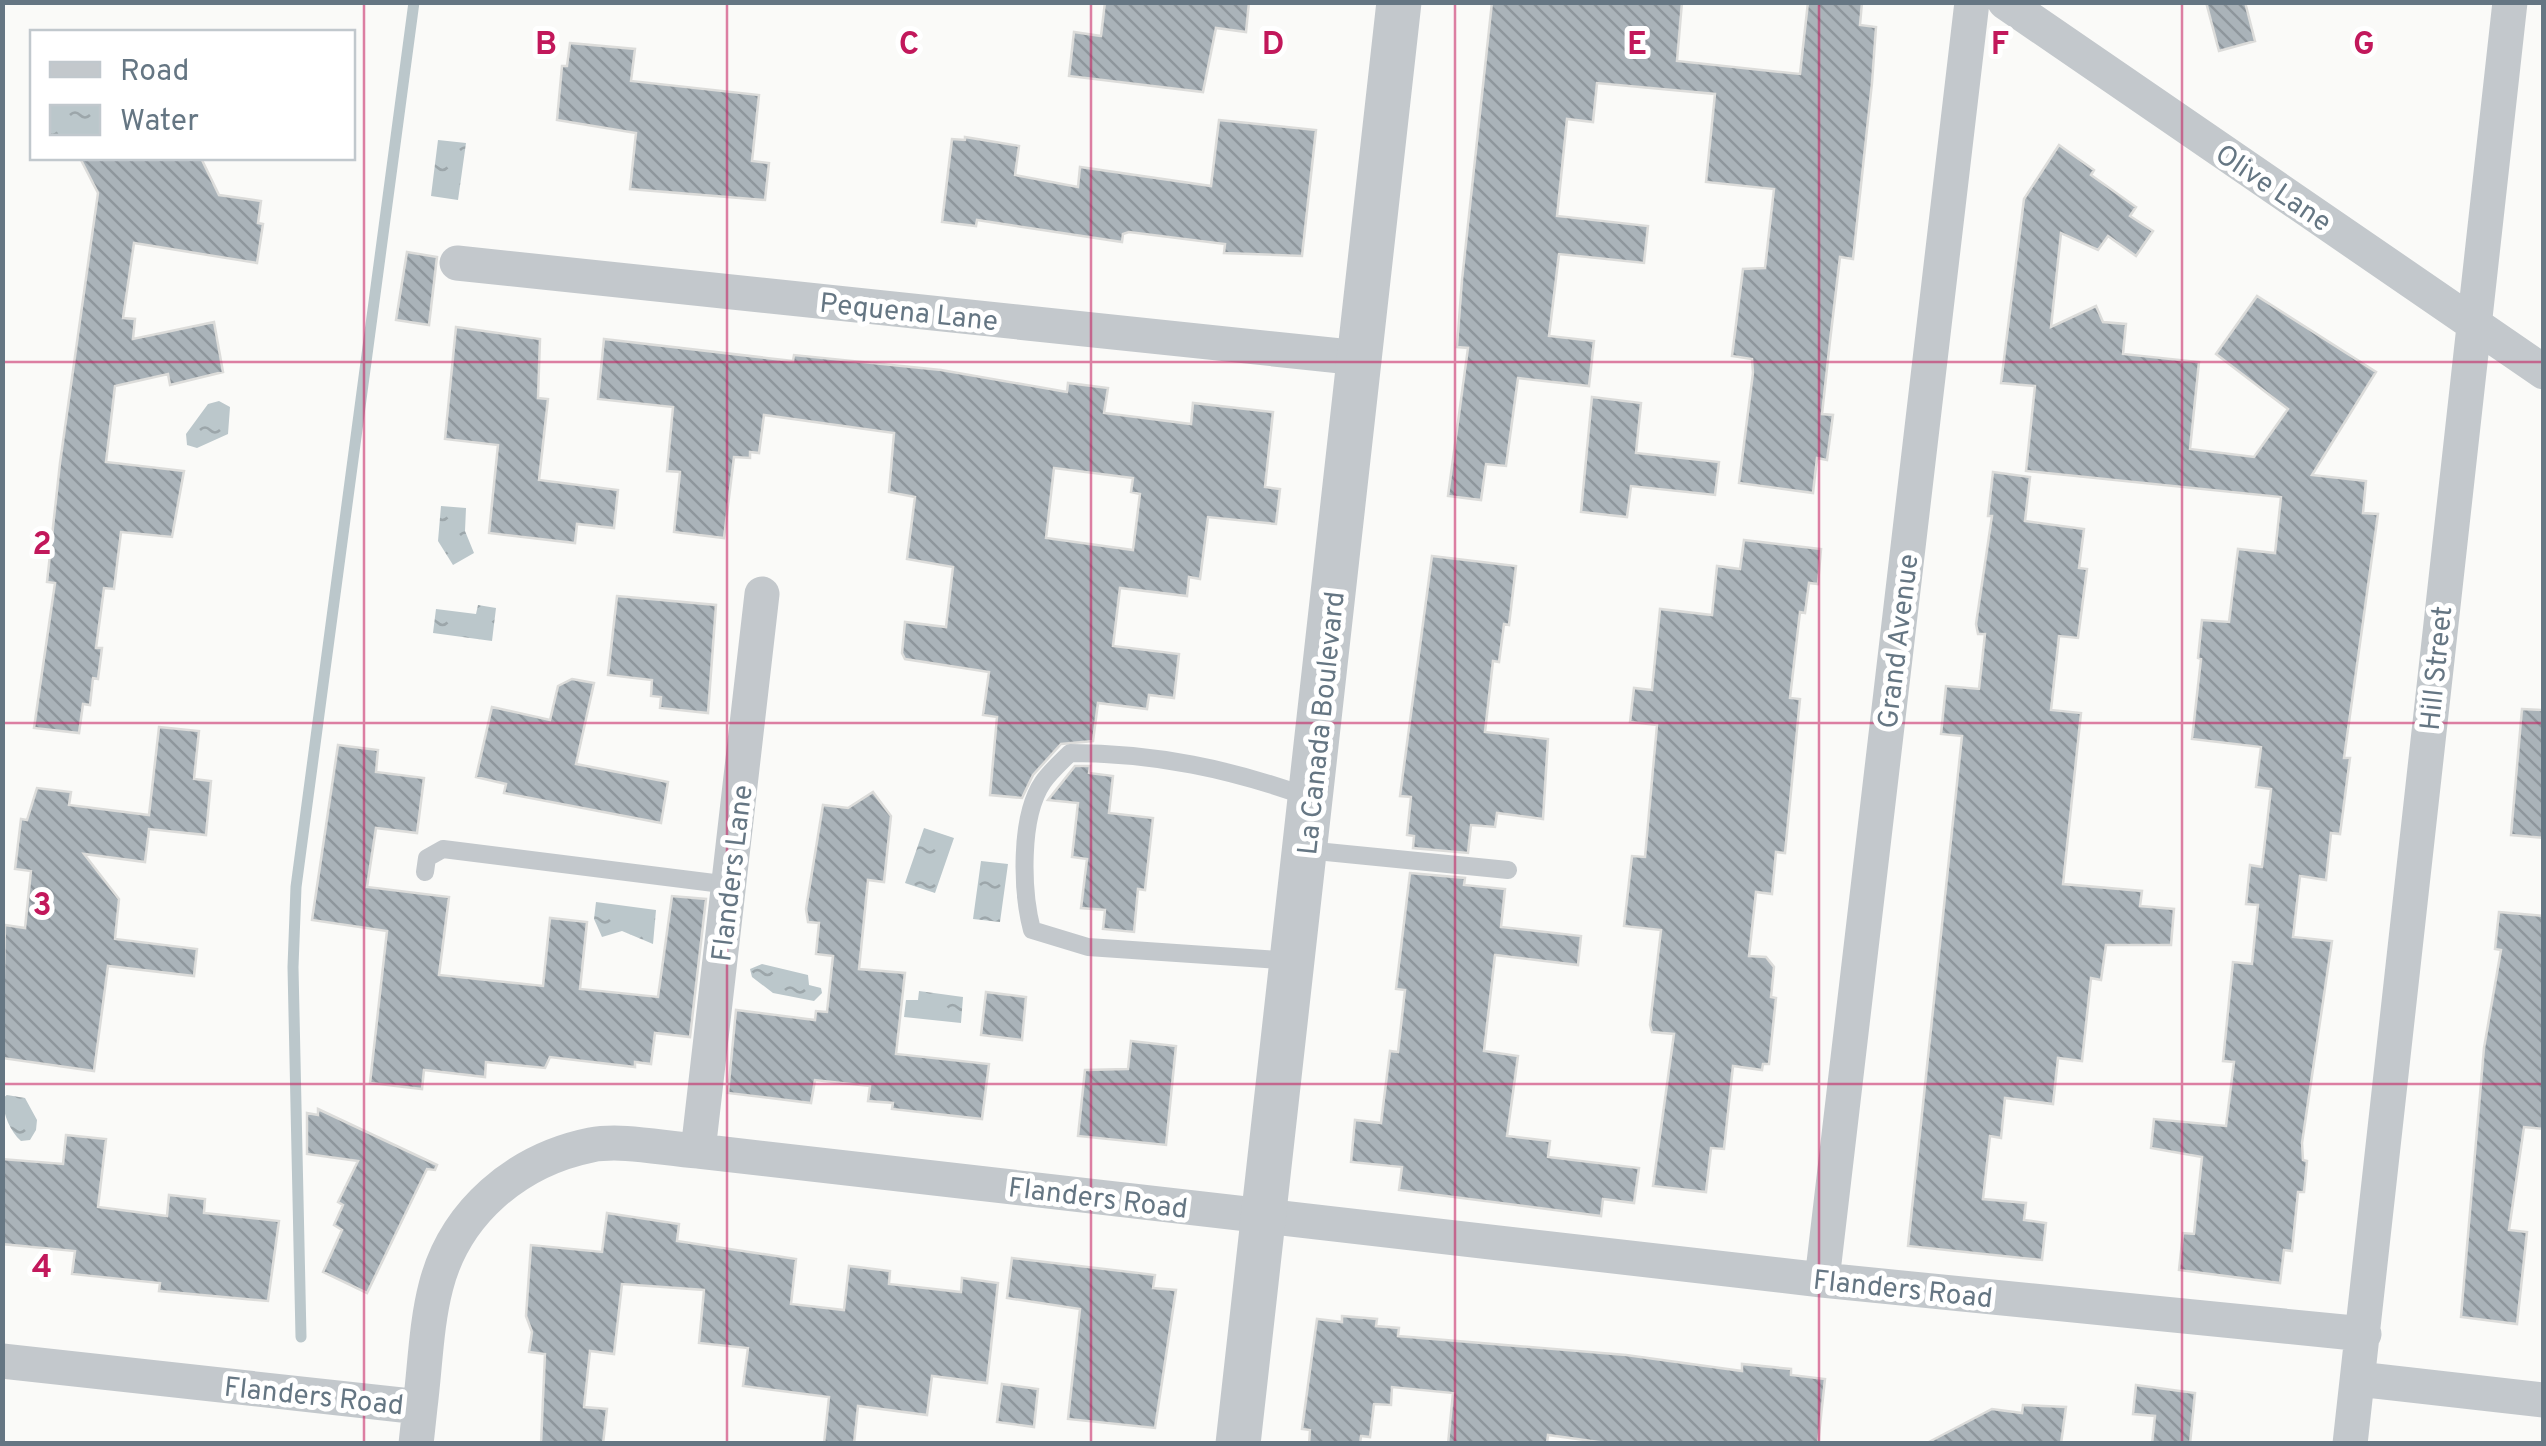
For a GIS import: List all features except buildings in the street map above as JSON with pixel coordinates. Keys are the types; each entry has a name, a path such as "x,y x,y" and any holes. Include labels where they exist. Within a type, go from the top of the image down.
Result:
{"street":[{"name":"La Canada Boulevard","path":"1238,1444 1399,2"},
{"name":"Grand Avenue","path":"1822,1280 1972,2"},
{"name":"Olive Lane","path":"2005,2 2544,372"},
{"name":"Hill Street","path":"2350,1444 2510,2"},
{"name":"Pequena Lane","path":"457,263 1360,358"},
{"name":"Flanders Lane","path":"698,1151 762,594"},
{"name":"Flanders Road","path":"2,1361 420,1407 436,1286 460,1226 500,1186 542,1161 594,1144 698,1151 1822,1280 2364,1334"},
{"path":"2358,1379 2544,1400"},
{"path":"416,1444 420,1407"}],"lane":[{"path":"1294,961 1088,946 1032,930 1023,894 1028,832 1040,785 1070,753 1137,753 1225,769 1312,798"},
{"path":"424,872 427,858 443,850 730,884"},
{"path":"1306,850 1508,870"}],"water":[{"path":"438,140 466,143 458,200 431,196"},
{"path":"219,401 230,407 228,434 197,448 187,445 186,434 208,404"},
{"path":"441,506 466,508 465,531 474,553 453,565 438,541"},
{"path":"478,605 496,608 492,641 433,633 436,609 476,614"},
{"path":"924,828 954,838 935,893 905,883"},
{"path":"981,861 1008,864 1000,922 973,919"},
{"path":"596,902 656,910 653,944 622,931 602,937 594,919"},
{"path":"762,964 808,975 809,985 821,988 822,993 814,1001 773,993 752,977 750,969"},
{"path":"919,991 963,997 961,1023 904,1017 906,1000 918,1000"},
{"path":"7,1095 25,1098 37,1120 30,1140 21,1141 10,1127 3,1103"}],"waterway":[{"path":"301,1337 293,967 296,887 414,2"}]}
